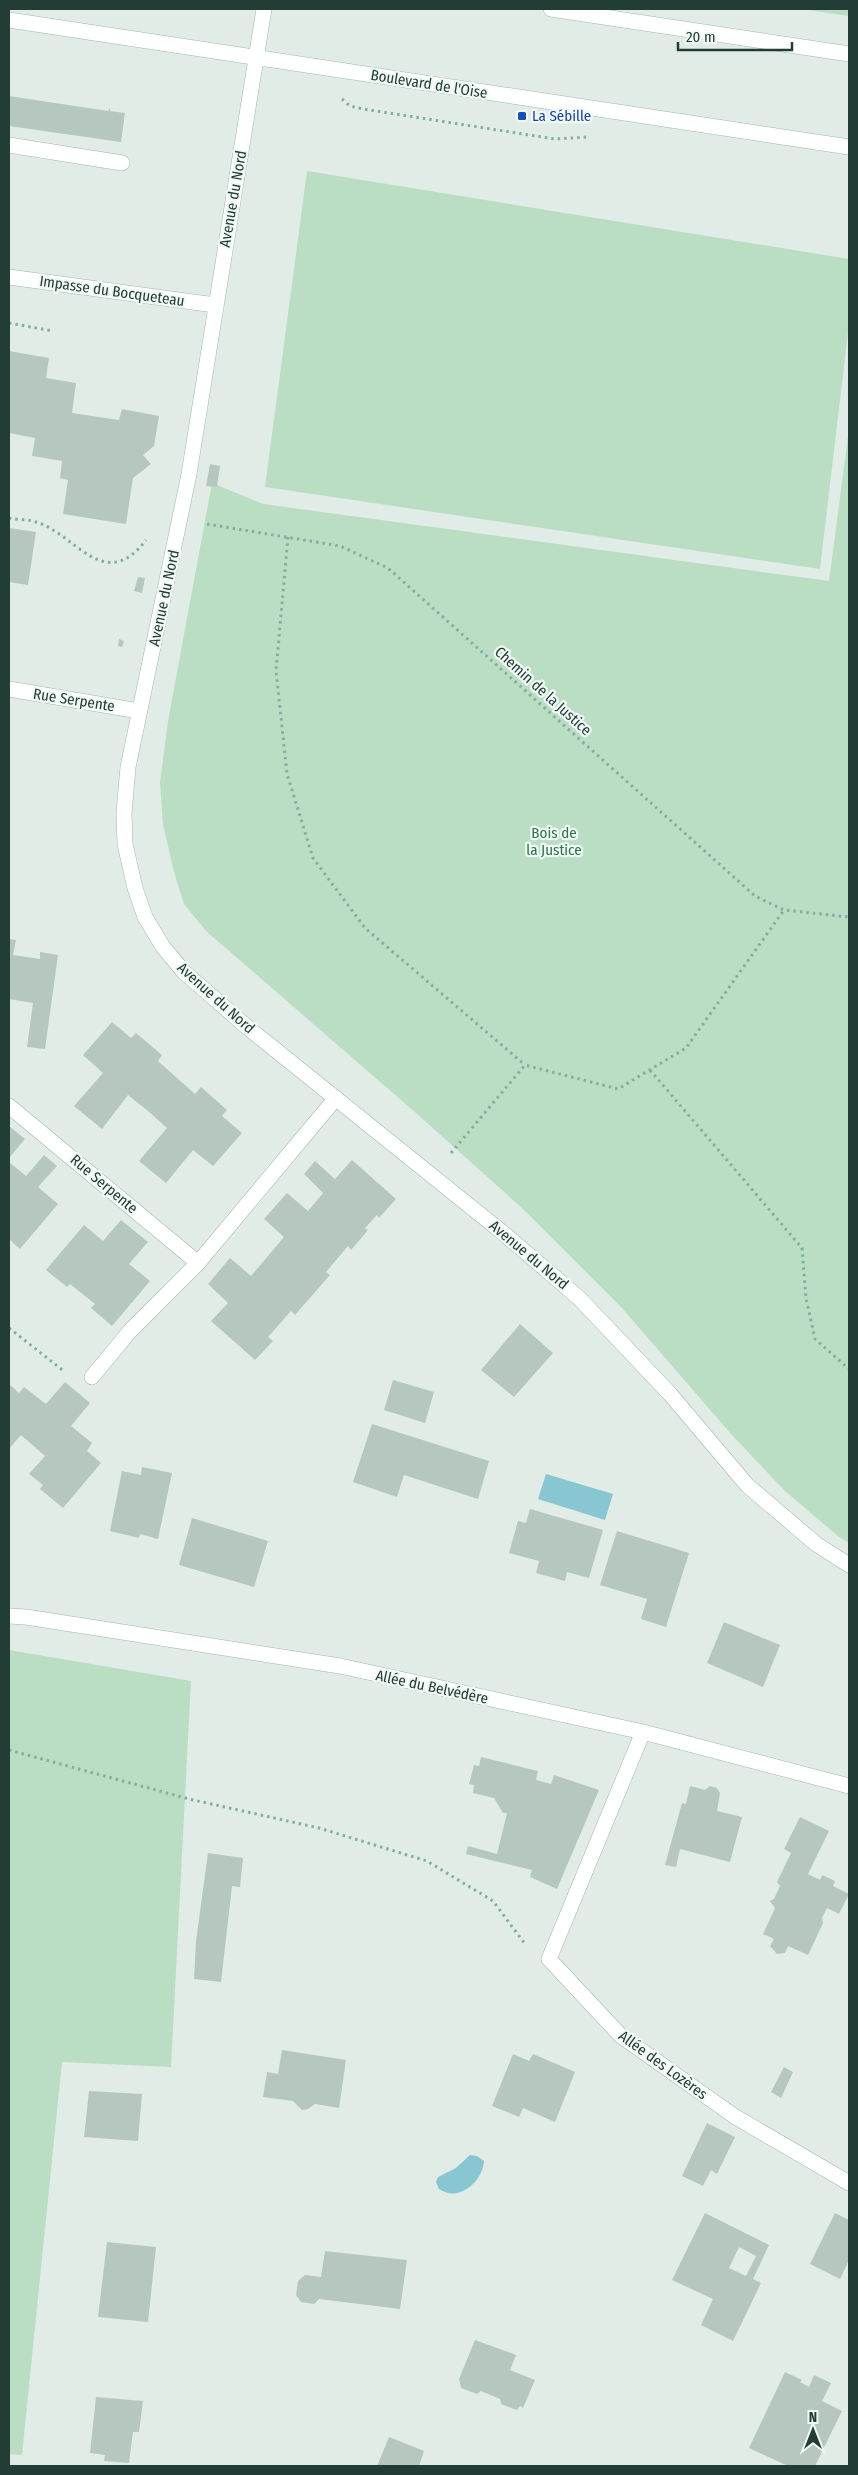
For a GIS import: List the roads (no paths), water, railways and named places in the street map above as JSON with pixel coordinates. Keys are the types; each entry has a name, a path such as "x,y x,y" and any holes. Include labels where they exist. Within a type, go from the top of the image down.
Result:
{"street":[{"name":"Avenue du Nord","path":"264,9 189,474 128,767 124,813 125,844 135,888 145,917 163,947 184,972 247,1026 502,1232 579,1298 670,1394 747,1485 816,1544 849,1565"},
{"path":"550,9 849,54"},
{"name":"Boulevard de l'Oise","path":"9,20 849,148"},
{"path":"9,145 122,163"},
{"name":"Impasse du Bocqueteau","path":"9,277 215,305"},
{"name":"Rue Serpente","path":"9,689 139,711"},
{"path":"92,1377 130,1331 198,1263 336,1098"},
{"name":"Rue Serpente","path":"9,1106 198,1263"},
{"name":"Allée du Belvédère","path":"9,1616 26,1617 340,1666 643,1732 849,1786"},
{"name":"Allée des Lozères","path":"643,1732 549,1959 621,2036 734,2116 849,2183"}],"water":[{"path":"546,1474 613,1494 605,1520 538,1499"},
{"path":"470,2155 477,2156 484,2161 483,2169 475,2182 462,2192 447,2193 439,2189 436,2182 438,2177 456,2168"}],"place":[{"name":"La Sébille","path":"522,116"}],"park label":[{"name":"Bois de la Justice","path":"554,842"}]}
